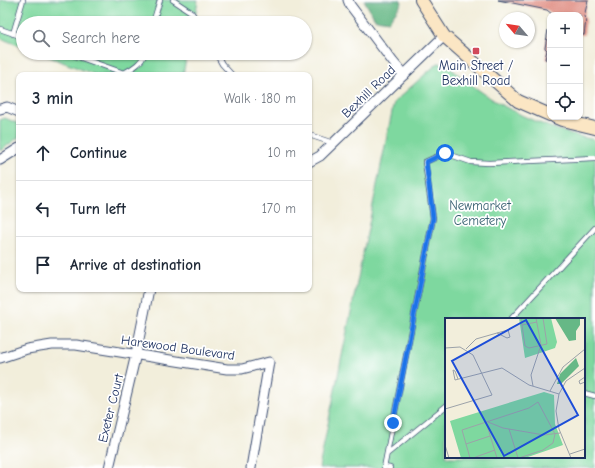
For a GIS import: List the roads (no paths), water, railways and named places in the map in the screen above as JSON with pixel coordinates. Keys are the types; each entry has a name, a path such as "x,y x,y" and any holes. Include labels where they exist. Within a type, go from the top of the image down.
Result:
{"main road":[{"path":"422,0 444,36 518,101 547,114"},
{"path":"562,120 595,128"}],"street":[{"path":"348,0 350,5 404,75"},
{"name":"Bexhill Road","path":"312,160 320,156 444,36"},
{"path":"0,109 7,107 16,111"},
{"path":"0,160 16,150"},
{"path":"136,354 148,292"},
{"name":"Harewood Boulevard","path":"0,358 27,349 52,345 76,345 227,369 242,369 269,362 251,468"},
{"name":"Exeter Court","path":"108,468 136,354"}],"lane":[{"path":"18,16 23,0"},
{"path":"155,16 160,0"},
{"path":"173,0 191,12 194,16"},
{"path":"13,34 16,24"},
{"path":"0,29 16,35"},
{"path":"87,60 121,72"},
{"path":"126,72 133,69 142,60"},
{"path":"220,60 229,72"},
{"path":"312,136 333,143"},
{"path":"390,468 384,467 433,218 426,162 445,153 471,162 489,163 595,158"},
{"path":"513,318 595,228"},
{"path":"585,393 595,396"},
{"path":"387,454 445,407"}],"place":[{"name":"Main Street / Bexhill Road","path":"476,51"}],"park label":[{"name":"Newmarket Cemetery","path":"480,212"}]}
